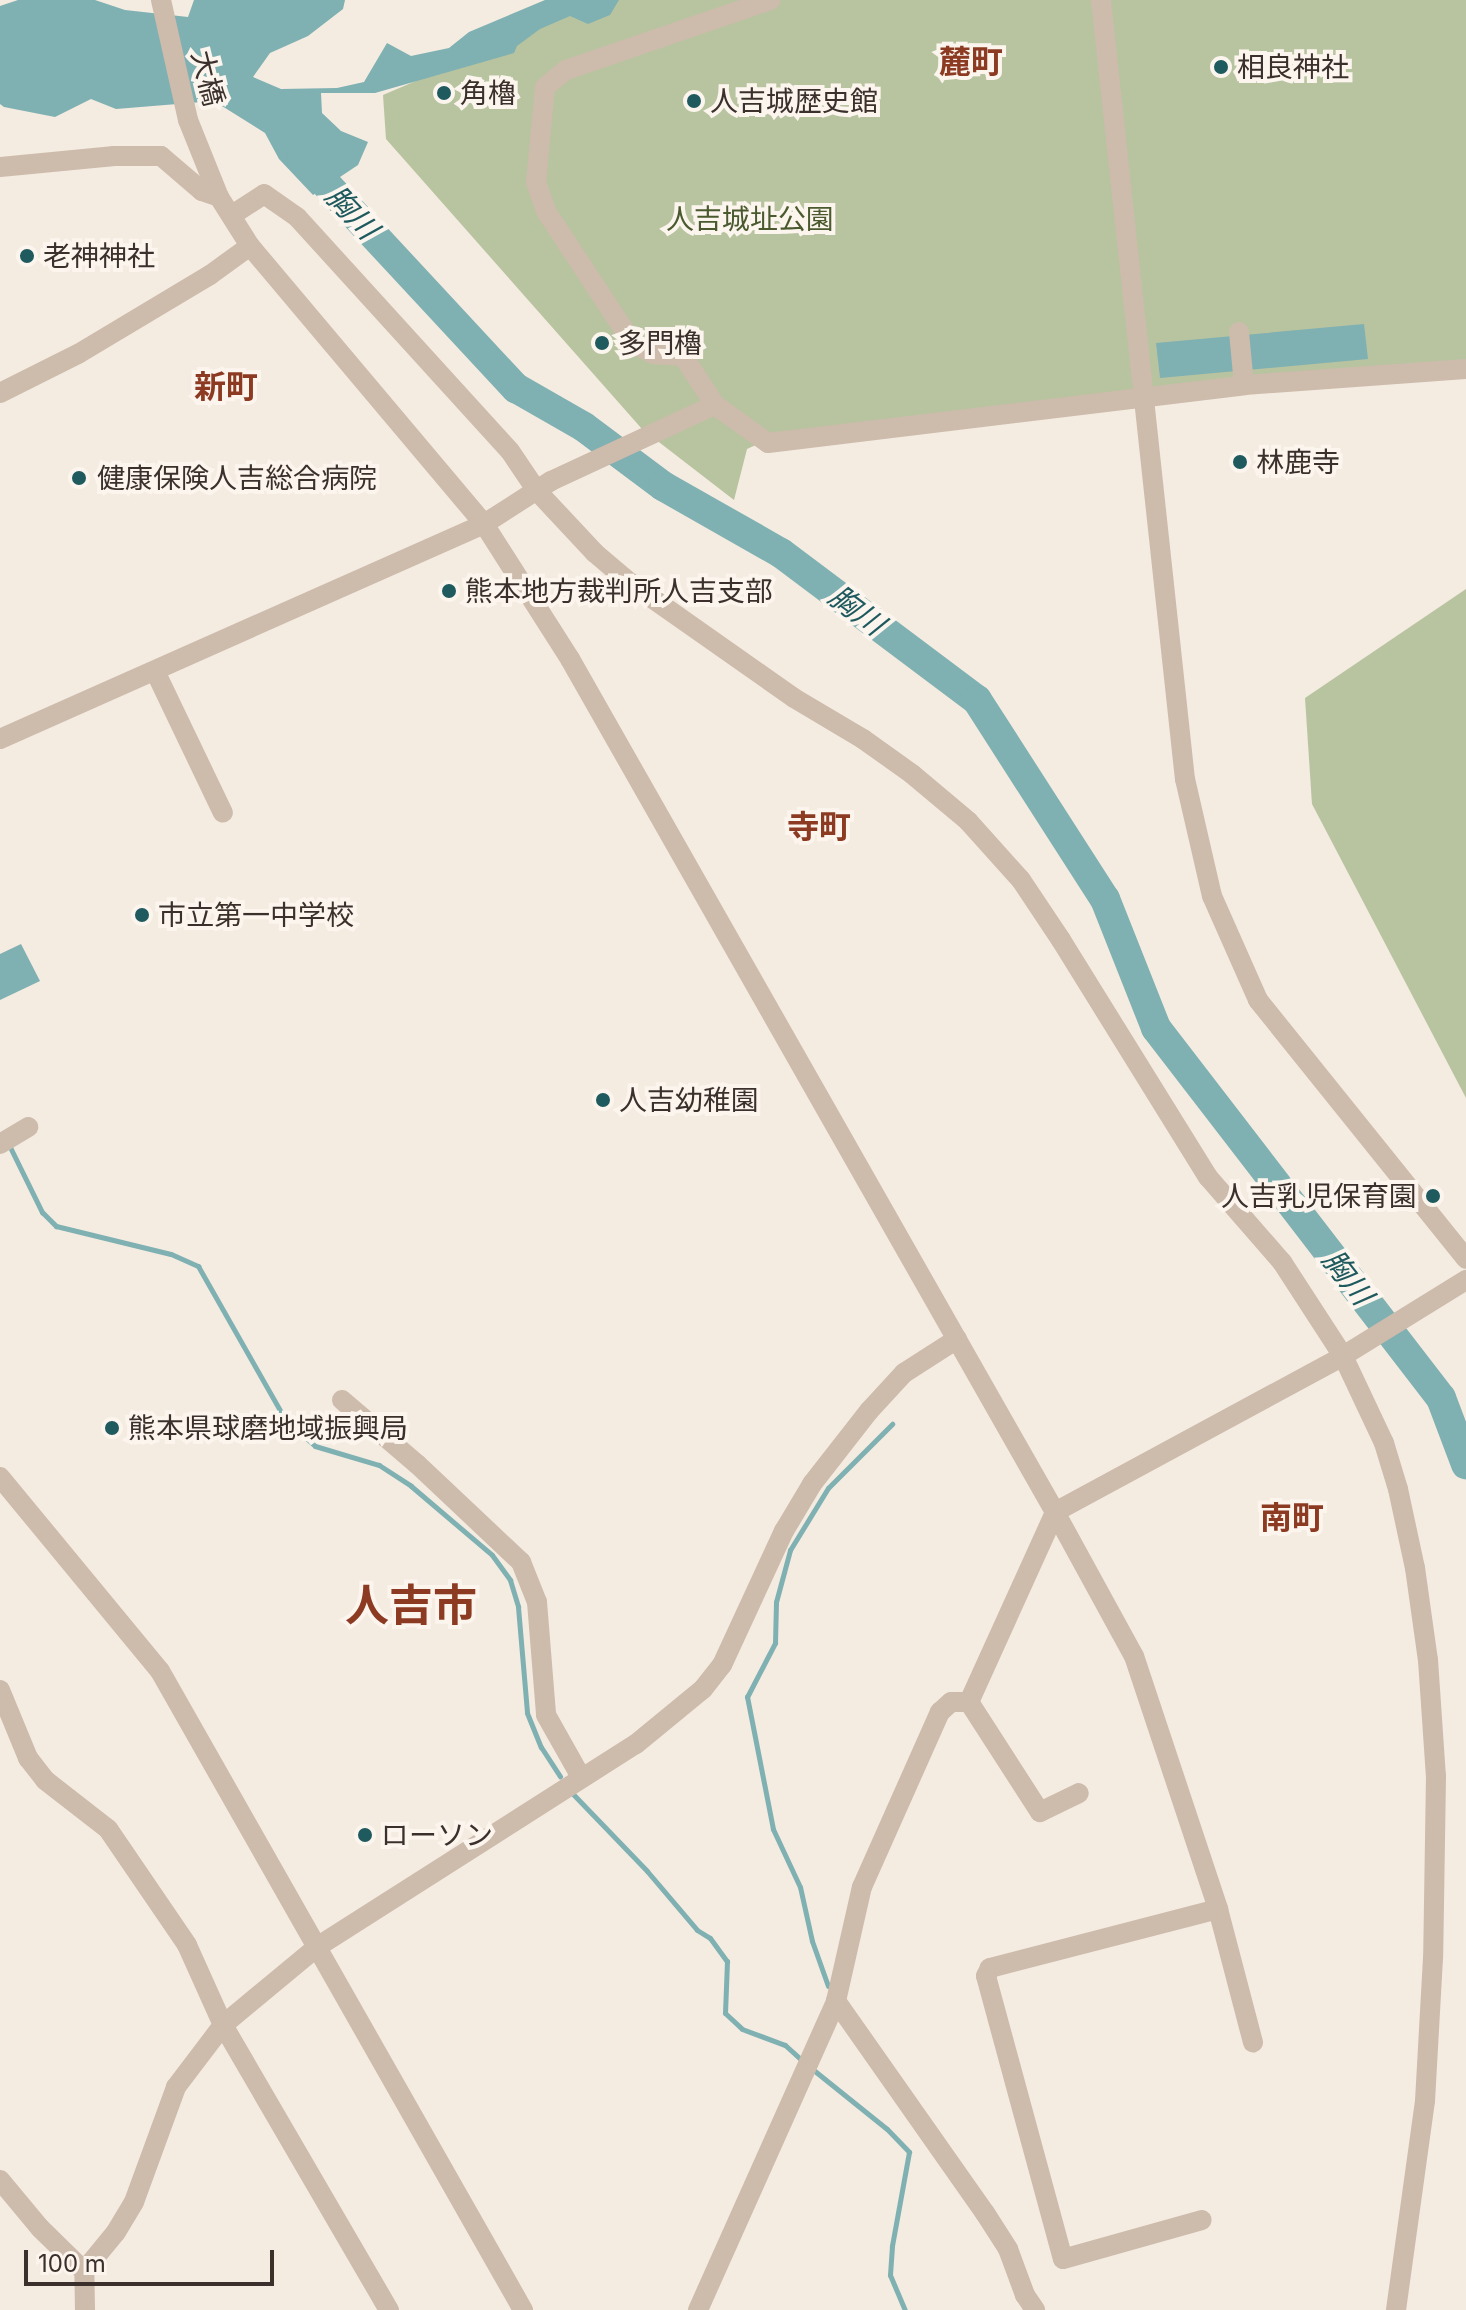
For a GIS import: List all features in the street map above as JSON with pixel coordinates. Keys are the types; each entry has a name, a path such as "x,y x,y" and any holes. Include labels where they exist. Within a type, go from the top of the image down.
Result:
{"street":[{"name":"大橋","path":"161,0 188,120 219,197"},
{"path":"770,0 566,70 545,87 536,182 546,211 632,342 653,354 683,356 715,405 768,443 1143,400 1244,379 1466,369"},
{"path":"1101,0 1185,779 1212,896 1258,1000 1466,1259"},
{"path":"0,167 114,156 161,156 202,191 219,197 250,246 484,524 570,659 1134,1656 1218,1909 1253,2042"},
{"path":"232,215 264,194 297,217 544,486 595,553 629,582 794,698 875,748 968,821 1021,880 1208,1177 1282,1262 1349,1353 1384,1443 1398,1489 1415,1568 1428,1660 1436,1776 1433,1958 1425,2101 1396,2310"},
{"path":"0,393 78,354 210,275 250,246"},
{"path":"1239,332 1244,379"},
{"path":"0,739 484,524 544,486 715,405"},
{"path":"155,671 223,813"},
{"path":"0,1144 28,1127"},
{"path":"969,1702 1055,1512 1349,1353 1465,1282"},
{"path":"85,2310 84,2271 116,2232 134,2202 176,2087 223,2025 317,1947 636,1744 703,1689 722,1665 784,1531 812,1484 869,1411 904,1373 957,1339"},
{"path":"342,1400 452,1495 521,1562 537,1602 546,1715 581,1777"},
{"path":"0,1477 160,1671 523,2310"},
{"path":"0,1690 28,1758 36,1769 71,1802 108,1829 187,1945 223,2025 389,2310"},
{"path":"698,2310 836,2001 862,1887 920,1755 940,1712 951,1702 969,1702"},
{"path":"969,1702 1040,1812 1079,1793"},
{"path":"1202,2220 1063,2259 986,1976 990,1968 1218,1909"},
{"path":"836,2001 985,2213 1008,2249 1025,2295 1035,2310"},
{"path":"0,2180 40,2228 84,2271"}],"green space":[{"name":"人吉城址公園","path":"605,0 1466,0 1466,365 771,438 747,449 734,500 642,429 386,139 383,95"},
{"path":"1466,589 1466,1098 1312,804 1305,698"}],"water":[{"path":"18,0 95,0 125,10 188,17 194,0 345,0 343,9 308,36 270,53 253,77 281,89 337,88 364,82 387,43 411,56 449,48 469,32 545,0 619,0 610,15 588,24 570,16 540,29 517,46 514,53 375,93 321,93 322,113 341,131 368,142 358,165 313,195 279,159 265,133 214,101 116,109 91,99 55,117 4,107 0,104 0,6"},
{"path":"1364,324 1368,359 1160,378 1156,343"},
{"path":"21,944 40,981 0,1000 0,954"}],"waterway":[{"name":"胸川","path":"301,157 516,388 584,427 663,486 781,553 977,700 1105,899 1156,1028 1441,1398 1466,1464"},
{"path":"9,1145 42,1212 56,1226 171,1254 198,1266 285,1419 315,1446 379,1465 411,1486 492,1555 510,1580 518,1607 527,1713 541,1747 560,1776"},
{"path":"828,1986 812,1941 800,1887 773,1829 747,1697 775,1643 776,1602 790,1550 828,1488 892,1424"},
{"path":"572,1793 647,1871 697,1930 710,1938 727,1961 725,2013 742,2029 785,2045 803,2061"},
{"path":"811,2068 887,2129 909,2152 892,2246 890,2275 905,2310"}],"place":[{"name":"相良神社","path":"1221,67"},
{"name":"角櫓","path":"444,93"},
{"name":"人吉城歴史館","path":"694,101"},
{"name":"老神神社","path":"27,256"},
{"name":"多門櫓","path":"602,343"},
{"name":"林鹿寺","path":"1240,462"},
{"name":"健康保険人吉総合病院","path":"79,478"},
{"name":"熊本地方裁判所人吉支部","path":"449,591"},
{"name":"市立第一中学校","path":"142,915"},
{"name":"人吉幼稚園","path":"603,1100"},
{"name":"人吉乳児保育園","path":"1433,1196"},
{"name":"熊本県球磨地域振興局","path":"112,1428"},
{"name":"ローソン","path":"365,1835"}],"district":[{"name":"麓町","path":"971,62"},
{"name":"新町","path":"226,387"},
{"name":"寺町","path":"819,827"},
{"name":"南町","path":"1292,1518"},
{"name":"人吉市","path":"411,1605"}]}
